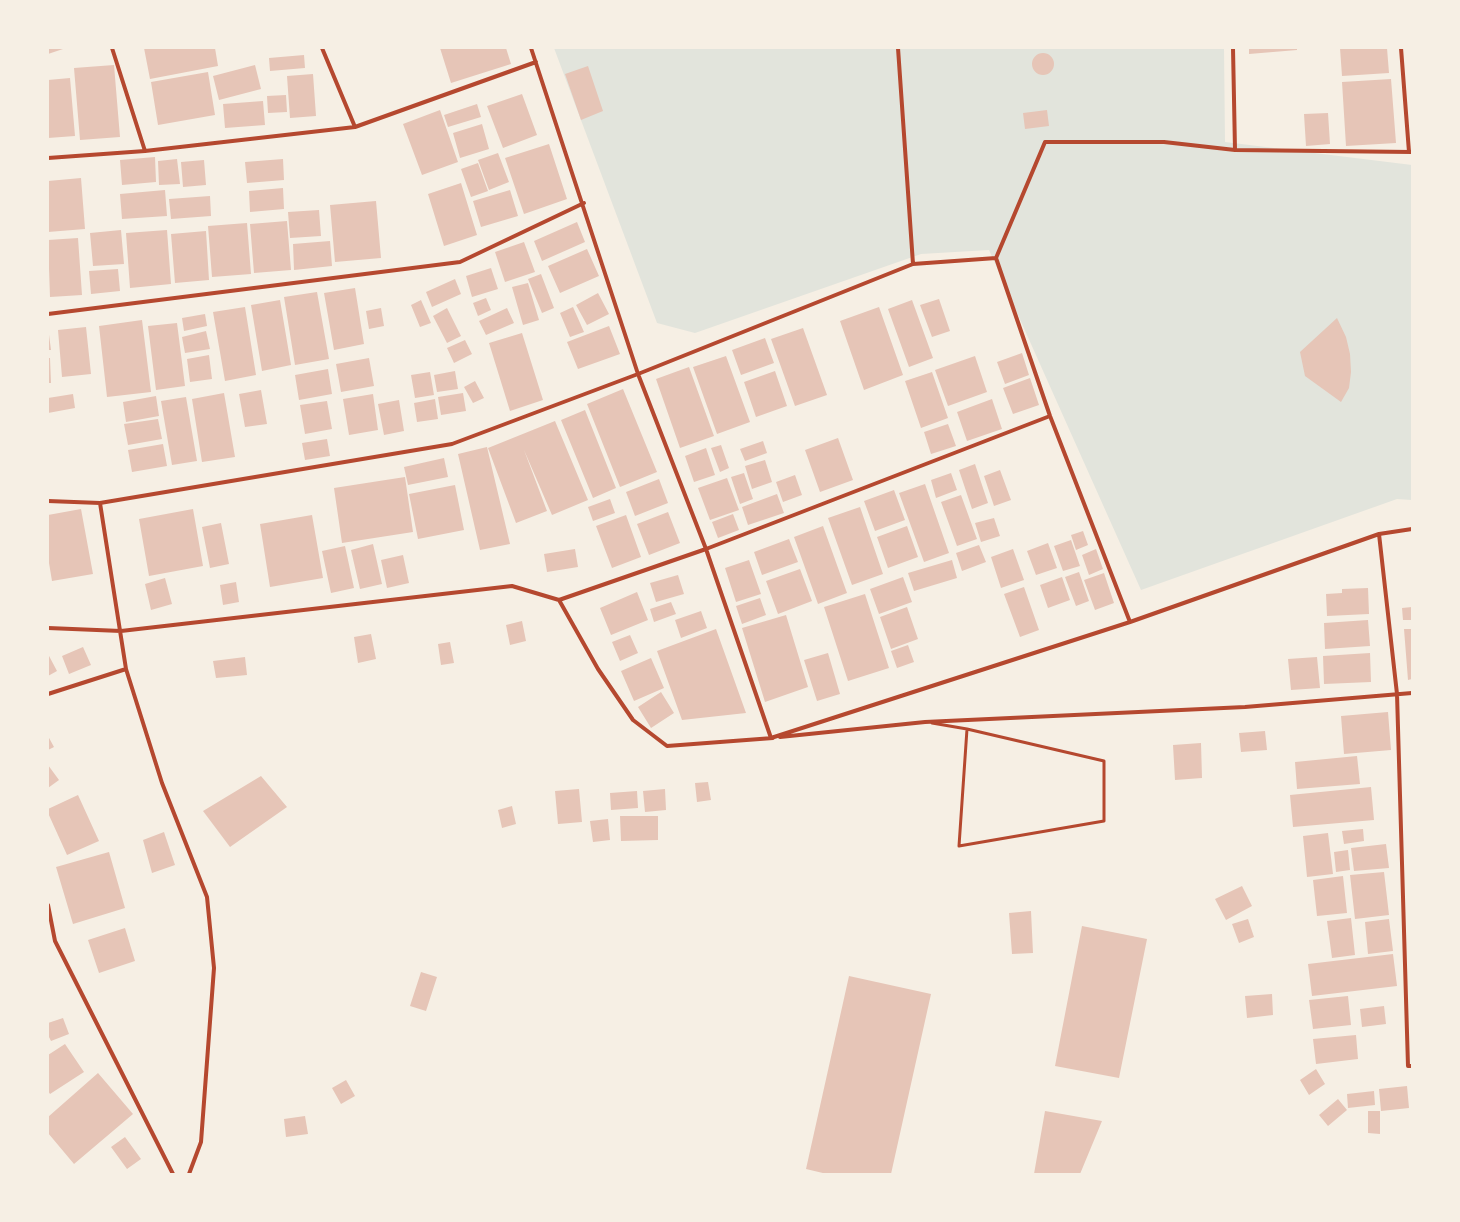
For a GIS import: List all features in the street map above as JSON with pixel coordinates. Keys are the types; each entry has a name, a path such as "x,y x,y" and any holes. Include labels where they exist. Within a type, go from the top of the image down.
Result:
{"street":[{"path":"112,48 145,151"},
{"path":"322,48 355,127"},
{"path":"531,48 584,203 638,374 706,550 771,738"},
{"path":"898,48 913,264"},
{"path":"1233,48 1235,150"},
{"path":"1130,622 1050,416 996,258 1045,142 1164,142 1235,150 1411,152 1401,48"},
{"path":"48,158 145,151 355,127 536,62"},
{"path":"48,314 460,262 584,203"},
{"path":"48,501 100,504 452,444 638,374 913,264 996,258"},
{"path":"48,628 121,631 512,586 558,600 706,550 1050,416"},
{"path":"100,504 126,669 162,783 206,897 214,968 201,1142 189,1174"},
{"path":"771,738 1130,622 1379,534 1412,530"},
{"path":"1379,534 1397,694 1408,1066 1412,1066"},
{"path":"558,600 598,669 633,720 667,746 771,738 925,722 1245,707 1412,693"},
{"path":"48,694 126,669"},
{"path":"48,905 55,941 173,1174"}],"lane":[{"path":"925,722 967,729 1104,761 1104,821 959,846 967,729"}],"shaded area":[{"path":"554,48 1224,48 1225,142 1412,165 1412,500 1397,499 1141,590 989,250 921,254 695,333 657,323"}],"building":[{"path":"48,48 66,48 48,54"},
{"path":"144,48 215,48 218,66 150,79"},
{"path":"440,48 506,48 511,64 451,83"},
{"path":"1249,48 1297,48 1297,50 1249,54"},
{"path":"1340,48 1387,48 1389,73 1342,76"},
{"path":"1043,53 1051,56 1054,64 1051,72 1043,75 1035,72 1032,64 1035,56"},
{"path":"304,55 305,68 270,71 269,58"},
{"path":"114,65 120,137 80,140 74,68"},
{"path":"255,65 261,89 219,100 213,76"},
{"path":"588,66 603,111 581,120 565,74"},
{"path":"208,72 215,115 158,125 151,82"},
{"path":"313,74 316,116 290,118 287,76"},
{"path":"70,78 75,136 48,138 48,80"},
{"path":"1391,79 1396,143 1346,146 1342,82"},
{"path":"522,94 537,135 503,148 487,106"},
{"path":"286,95 287,112 268,113 267,96"},
{"path":"263,101 265,125 225,128 223,104"},
{"path":"477,104 481,117 448,127 444,115"},
{"path":"440,110 458,162 422,175 403,124"},
{"path":"1047,110 1049,126 1025,129 1023,113"},
{"path":"1328,113 1330,144 1306,146 1304,114"},
{"path":"482,124 489,149 460,158 453,133"},
{"path":"549,144 567,199 524,214 505,158"},
{"path":"498,153 509,182 489,190 478,160"},
{"path":"155,157 156,182 122,185 120,160"},
{"path":"177,159 180,184 159,185 158,161"},
{"path":"283,159 284,180 247,183 245,162"},
{"path":"204,160 206,185 183,187 181,162"},
{"path":"478,163 488,191 471,197 461,169"},
{"path":"81,178 85,229 48,232 48,181"},
{"path":"461,183 477,235 444,246 428,194"},
{"path":"283,188 284,209 250,212 249,191"},
{"path":"165,190 167,216 122,219 120,194"},
{"path":"510,190 518,216 481,227 473,201"},
{"path":"210,196 211,216 171,219 169,199"},
{"path":"376,201 381,258 335,262 330,205"},
{"path":"319,210 321,236 290,238 288,212"},
{"path":"287,221 291,270 254,273 250,224"},
{"path":"577,222 585,242 542,261 534,241"},
{"path":"247,223 251,274 212,277 208,226"},
{"path":"121,230 124,264 93,266 90,233"},
{"path":"167,230 171,284 130,288 126,233"},
{"path":"206,231 209,280 175,283 171,234"},
{"path":"78,238 82,295 50,297 48,240"},
{"path":"330,241 332,266 294,270 293,244"},
{"path":"524,242 535,272 505,282 495,252"},
{"path":"587,249 599,276 560,293 548,266"},
{"path":"491,268 498,289 472,297 466,276"},
{"path":"118,269 120,291 91,294 89,271"},
{"path":"541,274 554,308 542,313 528,279"},
{"path":"455,279 461,294 432,307 426,292"},
{"path":"528,283 539,320 523,325 512,287"},
{"path":"355,288 364,344 334,350 324,293"},
{"path":"317,292 329,359 295,365 284,297"},
{"path":"598,293 609,314 587,325 576,305"},
{"path":"486,298 491,310 478,316 473,303"},
{"path":"939,299 950,331 932,337 920,305"},
{"path":"280,300 291,365 262,371 251,305"},
{"path":"421,300 431,323 420,327 411,305"},
{"path":"912,300 933,358 909,367 888,309"},
{"path":"245,307 256,375 225,381 213,312"},
{"path":"573,307 584,332 570,337 560,313"},
{"path":"879,307 903,375 864,390 840,321"},
{"path":"381,308 384,326 369,329 366,311"},
{"path":"447,308 461,336 447,343 433,316"},
{"path":"507,308 514,323 486,335 479,321"},
{"path":"205,314 207,326 184,331 182,318"},
{"path":"1337,318 1346,337 1350,354 1351,372 1349,388 1341,402 1305,376 1300,352"},
{"path":"142,320 151,392 107,397 99,326"},
{"path":"177,323 185,386 156,390 148,326"},
{"path":"609,326 620,354 578,369 567,342"},
{"path":"48,327 51,350 48,350"},
{"path":"86,327 91,374 62,377 58,330"},
{"path":"803,328 827,395 795,406 771,339"},
{"path":"206,331 210,349 185,353 182,337"},
{"path":"522,333 543,400 510,411 489,343"},
{"path":"765,338 774,363 741,375 732,350"},
{"path":"465,340 472,354 454,363 447,348"},
{"path":"1022,353 1029,375 1005,384 997,362"},
{"path":"209,355 212,379 190,382 187,359"},
{"path":"726,356 750,422 717,434 693,367"},
{"path":"975,356 987,392 948,406 935,370"},
{"path":"48,358 50,358 51,383 48,383"},
{"path":"369,358 374,386 341,392 336,364"},
{"path":"689,367 714,436 680,448 656,379"},
{"path":"328,369 332,394 299,400 295,375"},
{"path":"455,371 458,389 437,392 434,375"},
{"path":"775,371 787,406 756,417 744,382"},
{"path":"430,372 434,395 415,398 411,375"},
{"path":"932,372 948,418 921,428 905,381"},
{"path":"1030,378 1039,405 1013,414 1003,388"},
{"path":"475,381 484,398 473,403 464,387"},
{"path":"623,389 657,472 620,487 587,404"},
{"path":"261,390 267,424 245,427 239,394"},
{"path":"224,393 235,457 202,462 192,399"},
{"path":"463,393 466,411 441,415 438,397"},
{"path":"73,394 75,408 48,413 48,398"},
{"path":"373,394 378,430 349,435 343,399"},
{"path":"156,396 159,416 126,422 123,402"},
{"path":"186,397 197,461 172,465 161,401"},
{"path":"435,399 438,419 417,422 414,403"},
{"path":"992,399 1002,429 967,441 957,412"},
{"path":"399,400 404,431 384,435 378,404"},
{"path":"327,401 332,429 305,434 300,405"},
{"path":"585,410 616,488 593,498 561,420"},
{"path":"158,419 162,439 128,445 124,424"},
{"path":"555,421 588,500 552,515 524,450 547,511 516,523 488,448"},
{"path":"948,424 956,446 931,454 924,432"},
{"path":"838,438 853,480 820,492 805,450"},
{"path":"327,439 330,456 305,460 302,443"},
{"path":"763,441 767,453 745,461 740,449"},
{"path":"163,444 167,466 132,472 128,450"},
{"path":"721,445 729,468 720,472 711,448"},
{"path":"487,447 510,544 480,550 458,454"},
{"path":"706,448 715,475 694,482 685,456"},
{"path":"444,458 448,477 408,485 404,467"},
{"path":"765,460 772,482 752,489 745,466"},
{"path":"975,464 988,503 972,509 959,470"},
{"path":"1000,470 1011,500 994,506 984,476"},
{"path":"744,473 753,499 740,504 731,477"},
{"path":"951,473 957,490 936,498 931,480"},
{"path":"795,475 802,495 783,502 776,482"},
{"path":"405,477 413,532 342,543 334,488"},
{"path":"727,478 739,510 710,520 698,488"},
{"path":"659,479 668,503 635,516 626,492"},
{"path":"925,484 949,553 924,562 899,493"},
{"path":"455,485 464,530 418,539 409,494"},
{"path":"894,490 905,520 875,531 864,501"},
{"path":"777,494 784,513 748,525 742,507"},
{"path":"961,495 977,539 957,546 941,502"},
{"path":"610,499 615,513 593,521 588,507"},
{"path":"860,507 883,574 852,585 828,518"},
{"path":"81,509 93,574 52,581 48,557 48,515"},
{"path":"193,509 203,566 149,576 139,519"},
{"path":"668,512 680,543 649,555 637,524"},
{"path":"733,514 739,530 718,538 712,522"},
{"path":"312,515 323,578 270,587 260,524"},
{"path":"626,515 641,557 612,568 596,526"},
{"path":"994,518 1000,536 981,542 975,523"},
{"path":"221,523 229,564 210,568 202,527"},
{"path":"823,526 847,593 818,604 794,537"},
{"path":"907,526 918,557 888,568 877,537"},
{"path":"1083,531 1088,545 1076,550 1071,535"},
{"path":"789,539 798,562 762,575 754,552"},
{"path":"1071,540 1080,566 1063,571 1054,546"},
{"path":"1048,543 1057,568 1036,575 1027,551"},
{"path":"373,544 382,584 360,589 351,550"},
{"path":"979,545 986,562 962,571 956,553"},
{"path":"345,546 354,588 331,593 322,551"},
{"path":"575,549 578,567 547,572 544,554"},
{"path":"1013,549 1024,580 1001,588 991,557"},
{"path":"1096,549 1103,569 1089,575 1082,555"},
{"path":"403,555 409,583 387,588 381,560"},
{"path":"749,560 761,594 736,602 725,568"},
{"path":"952,560 957,578 914,591 908,573"},
{"path":"800,569 812,601 778,614 766,581"},
{"path":"1079,572 1089,601 1076,606 1065,577"},
{"path":"1104,573 1114,603 1095,610 1084,580"},
{"path":"678,575 684,594 656,602 650,583"},
{"path":"903,577 912,602 879,614 870,589"},
{"path":"1062,577 1070,600 1048,608 1040,585"},
{"path":"165,578 172,604 151,610 145,584"},
{"path":"236,582 239,602 223,605 220,585"},
{"path":"1024,587 1039,630 1020,637 1004,594"},
{"path":"1368,588 1369,614 1327,616 1326,594 1342,593 1342,589"},
{"path":"637,592 648,620 611,635 600,608"},
{"path":"865,594 889,668 848,681 824,607"},
{"path":"760,598 766,615 742,624 736,606"},
{"path":"671,602 676,614 654,622 650,609"},
{"path":"907,607 918,639 891,649 880,617"},
{"path":"1412,607 1412,620 1403,620 1402,608"},
{"path":"701,611 707,628 681,638 675,620"},
{"path":"786,615 808,687 765,702 742,628"},
{"path":"1368,620 1370,646 1325,649 1324,623"},
{"path":"522,621 526,641 510,645 506,625"},
{"path":"716,629 746,713 682,720 657,651"},
{"path":"1404,629 1412,629 1412,679 1408,680"},
{"path":"371,634 376,659 358,663 354,637"},
{"path":"630,635 638,653 620,661 612,642"},
{"path":"450,642 454,663 441,665 438,644"},
{"path":"908,645 914,662 897,668 891,651"},
{"path":"83,647 91,665 69,674 62,656"},
{"path":"828,653 840,694 817,701 804,660"},
{"path":"1370,653 1371,682 1324,684 1323,656"},
{"path":"48,654 57,671 48,676"},
{"path":"245,657 247,675 216,678 213,661"},
{"path":"1317,657 1320,688 1291,690 1288,659"},
{"path":"651,658 664,688 634,701 621,671"},
{"path":"661,692 674,713 651,728 638,707"},
{"path":"1388,712 1391,750 1344,754 1341,716"},
{"path":"1265,731 1267,750 1241,752 1239,733"},
{"path":"48,736 54,747 48,750"},
{"path":"1201,743 1202,778 1175,780 1173,745"},
{"path":"1357,756 1360,784 1297,789 1295,762"},
{"path":"48,765 59,780 48,788"},
{"path":"261,776 287,807 230,847 203,811"},
{"path":"708,782 711,800 697,802 695,783"},
{"path":"1371,787 1374,820 1293,827 1290,795"},
{"path":"579,789 582,822 558,824 555,791"},
{"path":"665,789 666,810 645,812 643,791"},
{"path":"637,791 638,808 611,810 610,793"},
{"path":"78,795 99,841 67,855 48,813 48,809"},
{"path":"512,806 516,824 502,828 498,810"},
{"path":"620,816 658,816 658,840 621,841"},
{"path":"608,819 610,840 593,842 590,821"},
{"path":"1363,829 1364,841 1344,844 1342,831"},
{"path":"164,832 175,865 152,873 143,840"},
{"path":"1328,833 1333,874 1307,877 1303,836"},
{"path":"1386,844 1389,868 1354,871 1351,848"},
{"path":"1348,850 1350,870 1336,872 1334,852"},
{"path":"109,852 125,908 73,924 56,867"},
{"path":"1384,872 1389,915 1355,919 1350,875"},
{"path":"1343,876 1347,913 1317,916 1313,880"},
{"path":"1242,886 1252,906 1226,920 1215,899"},
{"path":"1031,911 1033,953 1012,954 1009,913"},
{"path":"1351,918 1355,955 1332,958 1327,921"},
{"path":"1248,919 1254,937 1239,943 1232,924"},
{"path":"1389,919 1393,951 1368,954 1365,922"},
{"path":"1082,926 1147,939 1119,1078 1055,1066"},
{"path":"125,928 135,961 99,973 88,940"},
{"path":"1393,954 1397,986 1312,996 1308,964"},
{"path":"421,972 437,977 426,1011 410,1006"},
{"path":"849,976 931,994 891,1174 827,1174 806,1169"},
{"path":"1272,994 1273,1015 1247,1018 1245,996"},
{"path":"1348,996 1351,1025 1313,1029 1309,1000"},
{"path":"1384,1006 1386,1024 1362,1027 1360,1009"},
{"path":"63,1018 69,1034 51,1041 48,1035 48,1023"},
{"path":"1356,1035 1358,1059 1316,1064 1313,1039"},
{"path":"65,1044 84,1072 50,1094 48,1091 48,1055"},
{"path":"1316,1069 1325,1084 1309,1095 1300,1080"},
{"path":"98,1073 133,1114 74,1164 48,1133 48,1117"},
{"path":"346,1080 355,1096 341,1104 332,1088"},
{"path":"1407,1086 1409,1108 1381,1111 1379,1089"},
{"path":"1374,1091 1375,1105 1348,1108 1347,1094"},
{"path":"1338,1099 1347,1110 1328,1126 1319,1115"},
{"path":"1045,1111 1102,1121 1080,1174 1034,1174"},
{"path":"1368,1111 1380,1111 1380,1134 1368,1133"},
{"path":"305,1116 308,1134 286,1137 284,1119"},
{"path":"125,1137 141,1159 127,1169 111,1147"}]}
